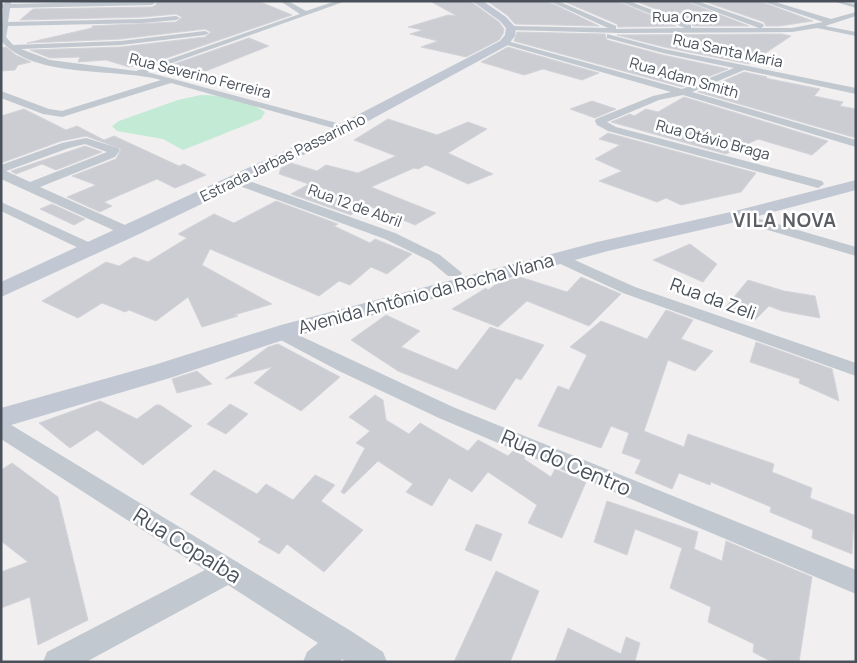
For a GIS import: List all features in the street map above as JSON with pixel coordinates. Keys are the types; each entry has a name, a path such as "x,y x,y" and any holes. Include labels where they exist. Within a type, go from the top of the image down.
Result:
{"main road":[{"path":"476,1 502,18 511,28 510,36 504,43"},
{"name":"Estrada Jarbas Passarinho","path":"1,290 238,181 344,128 504,43"},
{"name":"Avenida Antônio da Rocha Viana","path":"1,400 60,387 195,344 576,240 856,174"},
{"name":"Avenida Antônio da Rocha Viana","path":"1,418 161,372 282,333 604,246 736,216 856,185"}],"street":[{"path":"284,1 306,14"},
{"path":"139,72 344,1"},
{"path":"552,1 620,31"},
{"path":"622,1 698,31"},
{"path":"690,1 773,30"},
{"path":"764,1 832,22"},
{"path":"838,1 856,6"},
{"path":"184,22 156,6 6,4 2,28 4,40 9,47 121,43 205,33"},
{"name":"Rua Onze","path":"511,28 597,31 773,30 817,26 856,14"},
{"path":"2,28 176,18"},
{"path":"192,26 228,41"},
{"path":"817,26 856,34"},
{"name":"Rua Santa Maria","path":"597,31 646,47 856,91"},
{"name":"Rua Adam Smith","path":"504,43 684,92 856,144"},
{"name":"Rua Severino Ferreira","path":"9,47 48,63 139,72 344,128"},
{"path":"684,92 742,68"},
{"path":"1,94 53,114 67,114 171,80"},
{"name":"Rua Otávio Braga","path":"684,92 639,105 600,121 607,127 630,134 818,184"},
{"path":"1,168 66,145 86,141 114,150 111,155 29,187"},
{"path":"1,174 129,232"},
{"name":"Rua 12 de Abril","path":"238,181 390,236 435,258 454,273"},
{"path":"1,206 92,249"},
{"path":"736,216 856,252"},
{"name":"Rua da Zeli","path":"559,258 629,290 856,370"},
{"name":"Rua do Centro","path":"282,333 308,348 462,420 714,526 856,582"},
{"name":"Rua Copaíba","path":"1,429 227,572 341,640 373,662"},
{"path":"57,662 227,572"},
{"path":"317,662 341,640"}],"green space":[{"path":"201,95 234,99 251,104 265,112 261,119 183,150 163,139 117,131 112,126 119,121 178,100"}],"building":[{"path":"156,1 258,1 292,15 146,65 140,64 129,67 106,60 78,62 80,57 50,58 30,50 121,47 205,37 211,32 205,29 121,39 27,43 92,28 92,26 176,22 182,17 176,14 143,17 20,20 33,9 152,7 156,5"},
{"path":"430,1 470,1 499,22 504,29 503,34 499,40 466,57 421,47 438,41 410,34 423,30 408,27 448,15 457,16"},
{"path":"487,1 547,1 599,26 515,24 507,15"},
{"path":"563,1 617,1 676,26 618,27 617,24"},
{"path":"635,1 685,1 749,26 693,26 692,23"},
{"path":"703,1 759,1 813,21 766,26 764,22"},
{"path":"517,32 605,34 607,40 663,55 728,69 682,87 514,41"},
{"path":"781,34 791,36 749,64 664,47 617,35"},
{"path":"249,38 269,46 191,77 160,69"},
{"path":"6,47 16,55 31,62 18,65 15,70 1,71 1,48"},
{"path":"508,47 599,73 582,80 543,69 524,75 481,62"},
{"path":"744,72 820,89 814,96 843,102 840,106 856,109 856,138 698,92"},
{"path":"684,97 828,141 812,155 758,139 726,154 611,122 630,114 634,116 646,109 658,112"},
{"path":"592,101 616,109 595,118 570,109"},
{"path":"24,109 66,130 77,126 104,140 114,136 179,166 184,164 206,175 175,188 157,179 104,202 112,206 100,212 67,197 96,185 72,176 116,159 121,149 86,136 61,141 1,163 1,116"},
{"path":"388,119 437,135 468,122 487,129 448,153 493,174 468,184 426,165 418,169 414,168 371,187 436,213 415,225 367,205 351,215 291,194 309,184 279,174 281,168 291,163 317,171 326,165 358,173 396,156 354,140"},
{"path":"608,133 756,173 741,192 681,205 666,198 657,202 599,181 622,171 595,159 620,145 599,139"},
{"path":"85,146 102,152 56,170 42,164 16,174 11,171"},
{"path":"276,201 338,224 334,226 370,243 375,239 412,254 387,274 371,267 350,285 339,281 319,296 210,249 202,265 272,304 202,327 188,297 156,321 129,310 125,312 102,303 78,318 42,301 106,262 119,266 134,257 148,262 187,238 178,234 214,214 234,223"},
{"path":"52,204 85,219 74,225 40,209"},
{"path":"690,244 717,264 703,282 653,260"},
{"path":"520,277 567,292 581,277 621,294 589,326 527,301 498,327 452,309 486,288 488,290 498,283"},
{"path":"748,280 784,291 815,296 820,318 782,311 769,306 755,320 725,308"},
{"path":"666,310 693,320 681,339 713,351 695,371 668,360 644,431 684,447 688,434 774,464 772,472 812,488 810,498 854,515 852,554 812,538 813,530 770,512 771,507 711,482 710,485 679,473 672,489 635,473 641,460 622,453 629,433 611,426 601,448 538,426 558,386 569,390 587,355 570,347 601,321 647,339"},
{"path":"386,315 420,331 401,347 457,370 490,327 544,345 521,380 516,378 495,410 398,371 351,340"},
{"path":"756,342 832,369 839,401 799,383 800,379 750,362"},
{"path":"278,344 340,377 301,411 254,383 272,367 225,379 268,347"},
{"path":"197,371 212,384 177,393 172,379"},
{"path":"375,395 383,400 386,420 409,434 420,423 468,451 478,440 508,456 513,451 525,456 524,459 551,477 555,469 586,482 562,538 528,523 537,505 488,472 472,492 449,478 432,506 406,492 413,484 378,461 344,494 341,492 365,448 356,443 370,431 349,417"},
{"path":"100,401 137,419 156,405 160,405 192,426 143,465 97,430 70,448 39,423"},
{"path":"230,404 248,414 226,434 207,424"},
{"path":"12,463 58,497 88,620 38,645 30,597 1,608 1,572 28,562 1,541 1,470"},
{"path":"214,470 257,494 266,484 293,500 315,475 335,485 321,501 363,530 324,572 287,544 279,554 258,542 261,539 190,494"},
{"path":"607,501 698,532 694,549 722,561 726,541 812,577 799,662 772,662 753,652 754,644 708,622 711,607 670,588 682,548 635,529 627,555 594,542"},
{"path":"476,524 502,534 491,561 465,550"},
{"path":"496,571 539,591 510,662 454,662"},
{"path":"568,628 621,654 626,637 640,643 635,661 637,662 555,662"}],"district":[{"name":"VILA NOVA","path":"785,220"}]}
